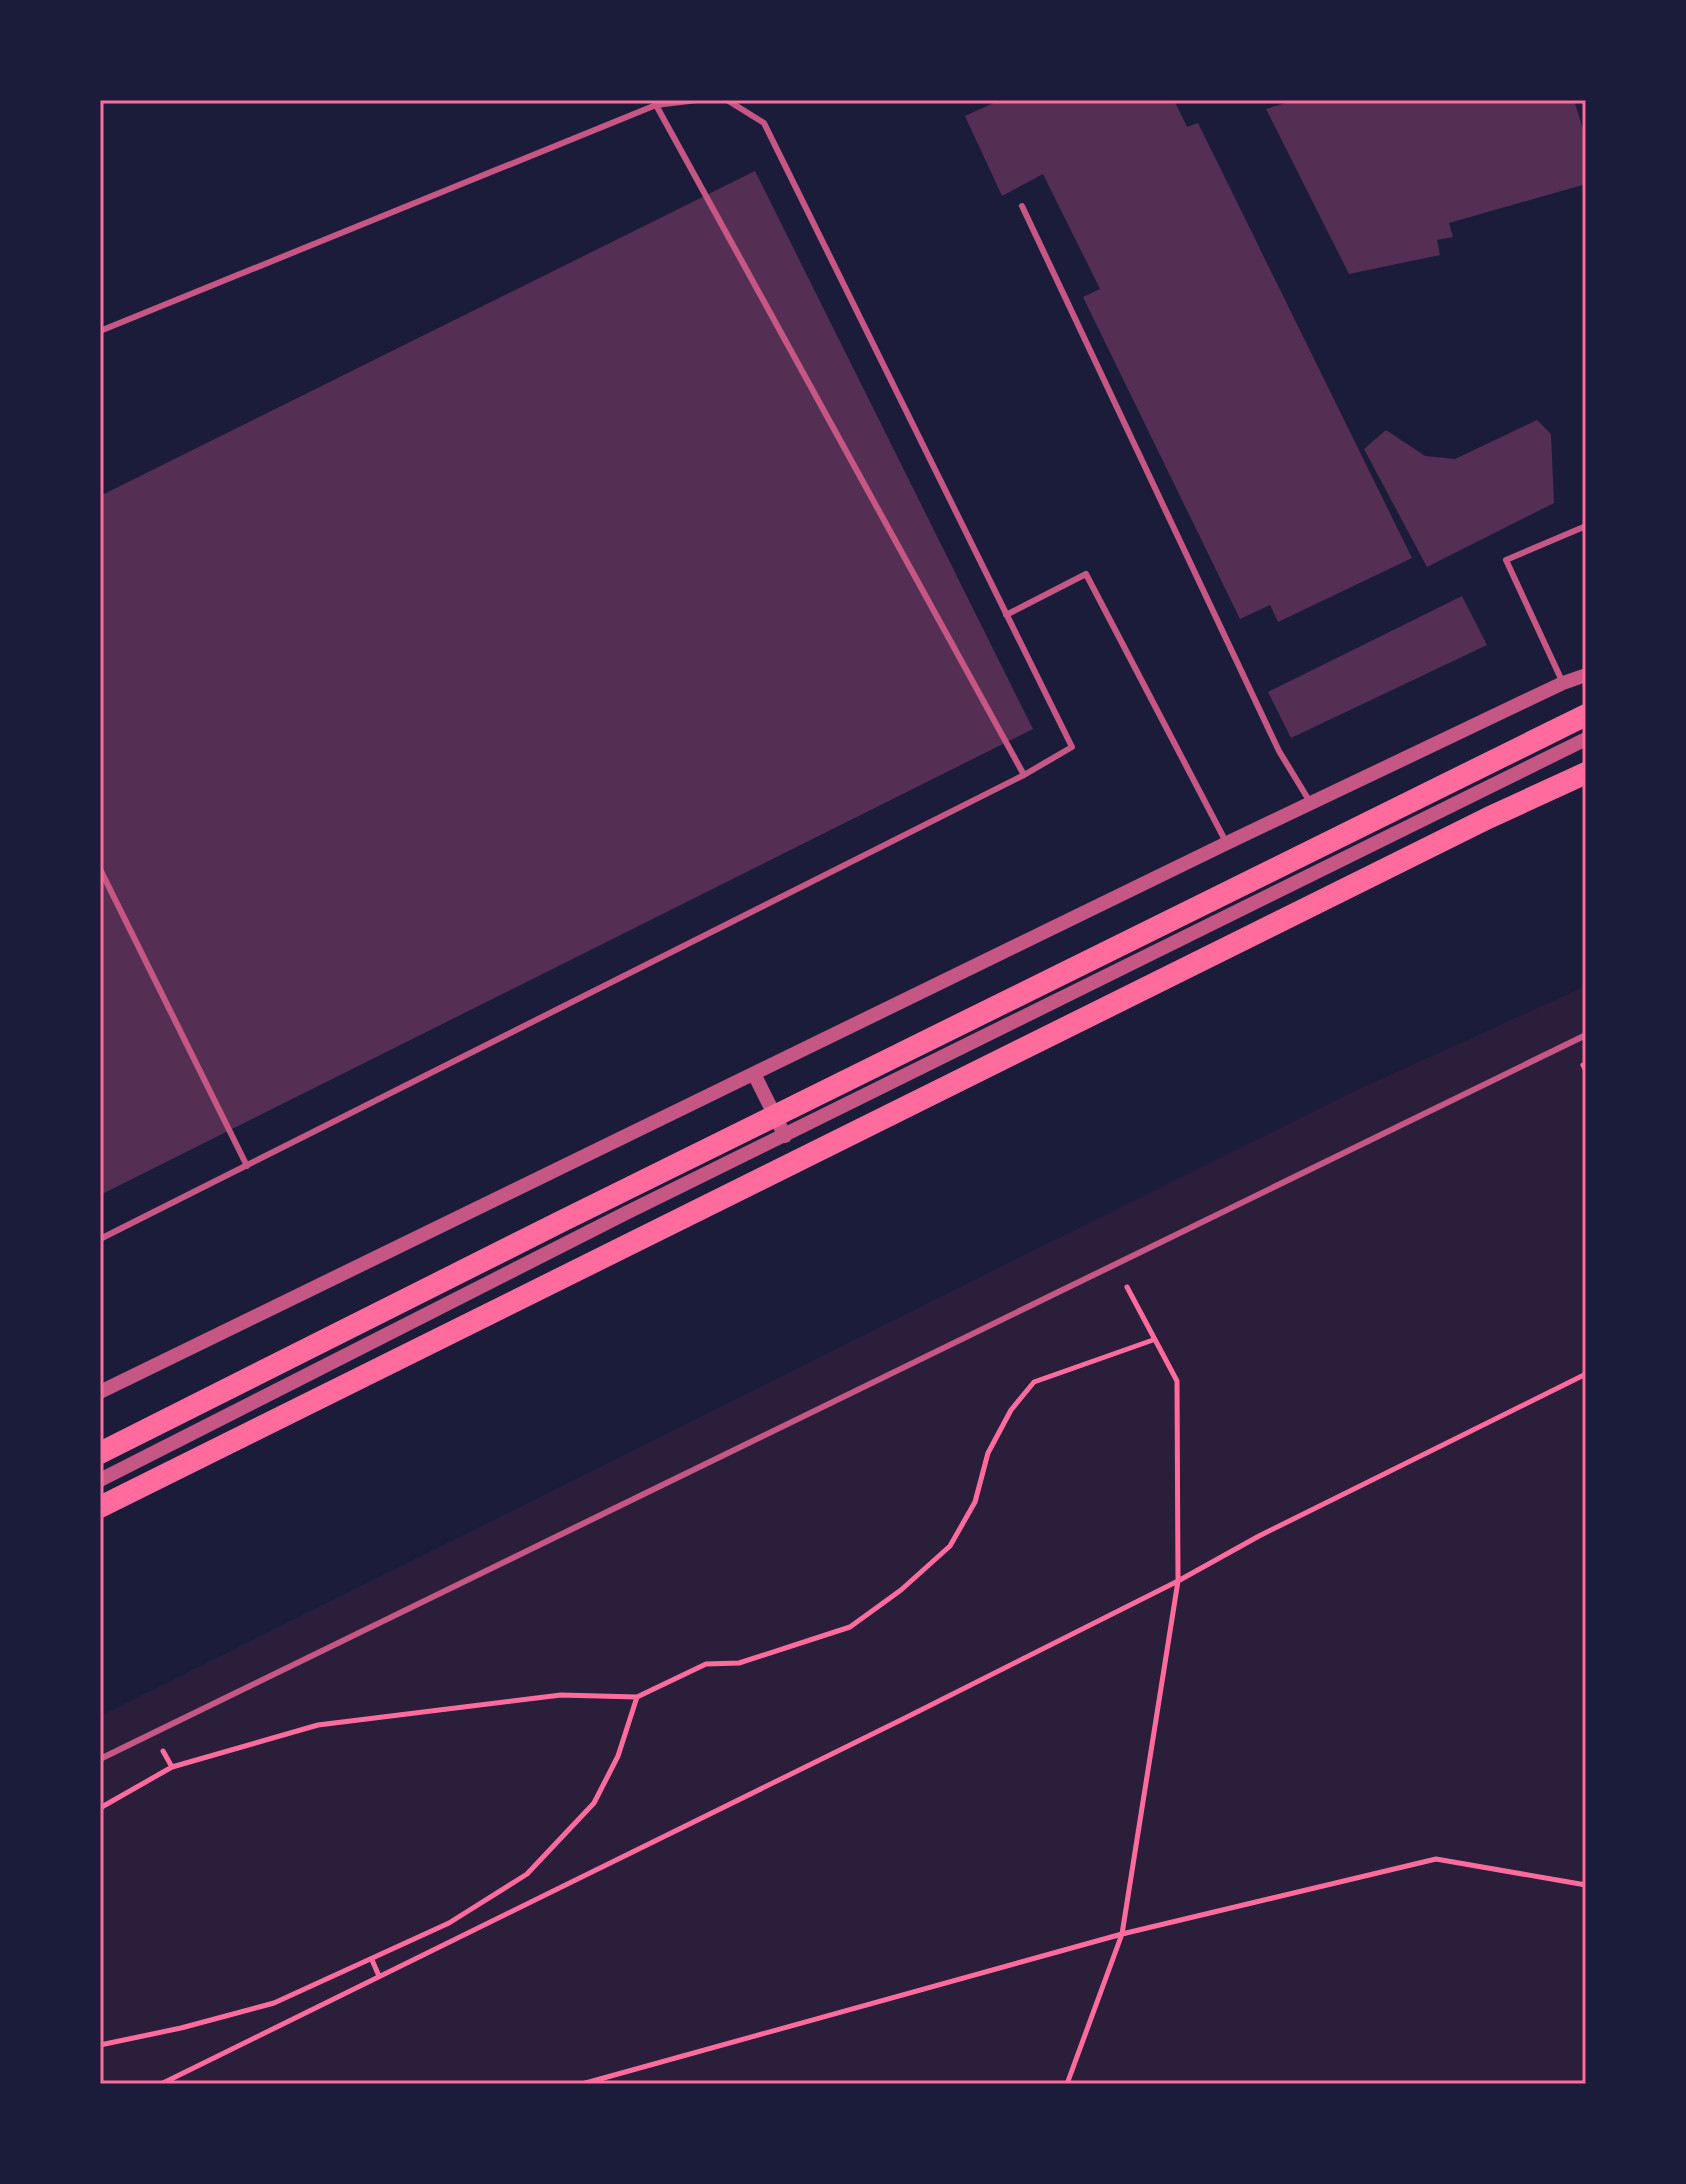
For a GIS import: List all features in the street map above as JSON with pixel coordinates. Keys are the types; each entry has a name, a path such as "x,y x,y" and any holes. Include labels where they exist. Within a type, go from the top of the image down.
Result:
{"highway":[{"path":"100,1453 1586,715"},
{"path":"100,1507 1488,818 1586,773"}],"street":[{"path":"100,1392 1310,802 1586,675"},
{"path":"100,1480 626,1213 1586,739"},
{"path":"754,1074 785,1136"}],"lane":[{"path":"100,331 656,105 697,100"},
{"path":"100,1239 1024,775 1072,747 764,123 727,100"},
{"path":"656,105 1024,775"},
{"path":"1022,206 1279,751 1310,802"},
{"path":"1563,683 1506,560 1586,526"},
{"path":"1006,615 1086,574 1227,843"},
{"path":"100,869 247,1166"},
{"path":"100,1759 1586,1035"}],"path":[{"path":"1067,2084 1122,1934 1178,1581 1177,1381 1127,1287"},
{"path":"100,1808 172,1767 318,1725 561,1695 637,1697 706,1664 739,1663 850,1627 901,1590 950,1546 975,1502 988,1453 1011,1410 1034,1382 1153,1340"},
{"path":"161,2084 1178,1581 1259,1536 1586,1374"},
{"path":"100,2045 181,2028 274,2003 449,1923 527,1874 594,1803 618,1756 637,1697"},
{"path":"163,1751 172,1767"},
{"path":"582,2084 1122,1934 1436,1859 1586,1885"},
{"path":"372,1960 379,1976"}],"shaded area":[{"path":"1586,986 1586,2084 100,2084 100,1716 1346,1095"}],"building":[{"path":"1000,100 1174,100 1187,127 1198,123 1412,558 1278,622 1270,605 1240,619 1083,297 1100,289 1043,174 1002,196 965,116"},
{"path":"1295,100 1574,100 1586,139 1586,184 1449,223 1453,237 1437,240 1440,255 1349,274 1266,109"},
{"path":"755,171 1033,729 100,1195 100,496"},
{"path":"1537,420 1551,434 1554,503 1427,567 1364,449 1386,430 1425,456 1455,459"},
{"path":"1462,596 1487,645 1291,738 1268,692"}]}
